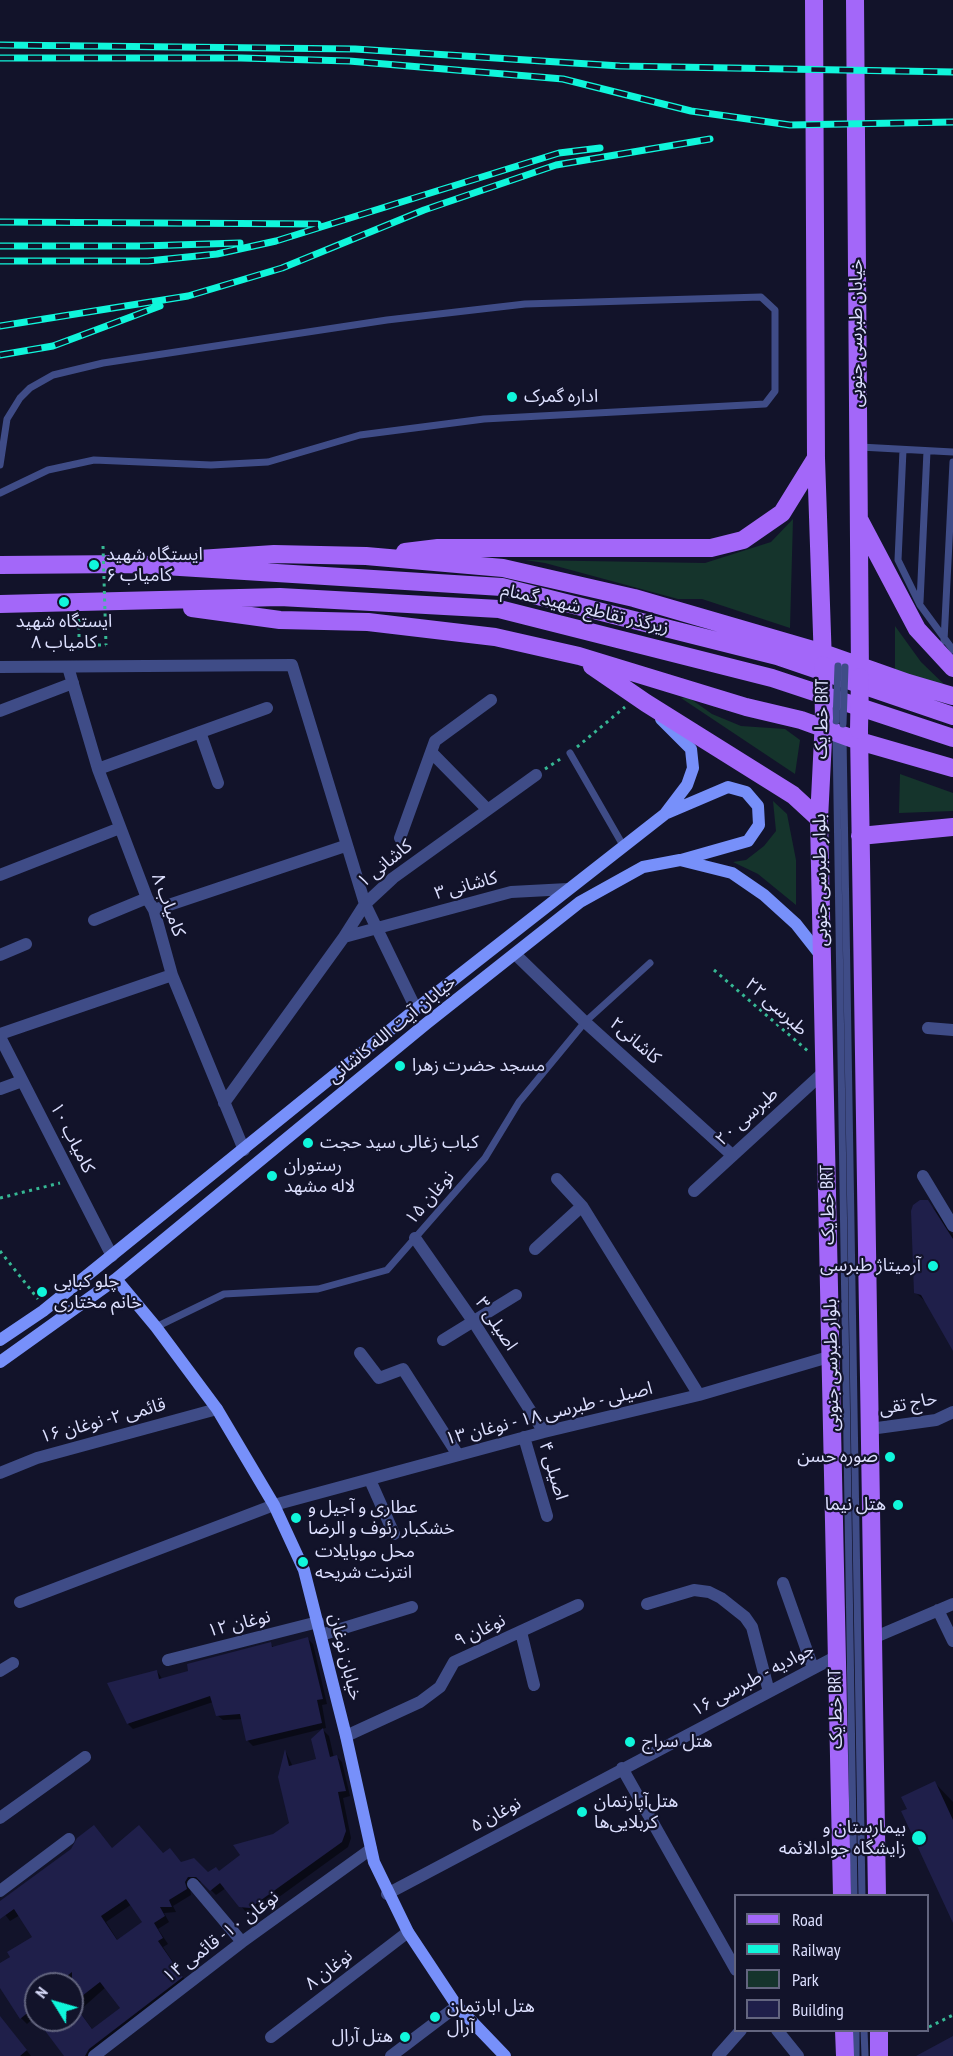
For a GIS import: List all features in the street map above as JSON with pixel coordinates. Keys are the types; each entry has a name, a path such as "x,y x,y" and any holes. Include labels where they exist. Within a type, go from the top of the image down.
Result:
{"main road":[{"path":"814,0 816,458 842,664 840,729"},
{"name":"خیابان طبرسی جنوبی","path":"842,664 858,517 855,0"},
{"path":"366,556 438,548 711,548 743,540 782,513 816,458"},
{"path":"858,517 917,629 953,668"},
{"path":"0,565 132,564 274,554 366,556 503,568 634,598 842,664 953,696"},
{"name":"زیرگذر تقاطع شهید گمنام","path":"132,564 502,587 777,656 953,716"},
{"name":"زیرگذر تقاطع شهید گمنام","path":"137,601 280,597 499,609 772,678 953,738"},
{"path":"0,604 137,601 280,621 368,622 495,637 579,656 746,707 840,729 953,768"},
{"path":"579,656 642,700 793,795 819,819"},
{"path":"840,729 842,664"},
{"name":"خیابان آیت الله کاشانی","path":"0,1340 45,1309 416,1010 665,814 687,784 693,768 691,749 642,700"},
{"name":"بلوار طبرسی جنوبی","path":"840,729 819,819 842,1894"},
{"name":"بلوار طبرسی جنوبی","path":"840,729 860,836 877,1894"},
{"path":"665,814 728,787 746,792 758,806 759,825 748,841 680,860"},
{"path":"860,836 953,827"},
{"name":"خیابان آیت الله کاشانی","path":"0,1362 116,1279 580,902 643,867 680,860 732,873 764,895 796,924 822,957"},
{"name":"خیابان نوغان","path":"116,1279 156,1327 217,1409 274,1505 304,1570 346,1736 374,1862 387,1894 408,1932 457,2006 505,2056"},
{"path":"844,2032 845,2056"},
{"path":"879,2032 879,2056"}],"street":[{"path":"0,667 292,665 345,846 365,904 375,929 416,1010"},
{"name":"کامیاب ۸","path":"68,667 98,770 147,898 154,910 172,975 244,1150"},
{"path":"0,711 73,683"},
{"path":"400,838 435,741 491,700"},
{"path":"98,770 267,708"},
{"path":"200,732 218,783"},
{"path":"432,753 487,809"},
{"name":"کاشانی ۱","path":"224,1103 344,937 365,904 393,878 536,775"},
{"path":"0,874 120,828"},
{"path":"154,910 345,846"},
{"name":"کاشانی ۳","path":"344,937 511,892 568,889"},
{"path":"94,920 147,898"},
{"path":"0,955 26,944"},
{"name":"کاشانی۲","path":"515,954 585,1022 732,1155"},
{"path":"0,1036 172,975"},
{"path":"928,1029 953,1030"},
{"name":"کامیاب ۱۰","path":"0,1036 112,1256"},
{"name":"طبرسی ۲۰","path":"694,1191 825,1063"},
{"path":"0,1089 22,1081"},
{"path":"923,1176 953,1226"},
{"path":"557,1179 582,1206 699,1395"},
{"path":"535,1249 582,1206"},
{"name":"اصیلی ۳","path":"415,1238 473,1321 544,1432"},
{"path":"442,1340 516,1295"},
{"path":"360,1353 379,1378 403,1369 458,1455"},
{"name":"اصیلی - طبرسی ۱۸ - نوغان ۱۳","path":"20,1602 274,1505 524,1437 699,1395 832,1356"},
{"name":"قائمی ۲- نوغان ۱۶","path":"0,1473 37,1458 217,1409"},
{"name":"حاج تقی","path":"870,1429 936,1420 953,1412"},
{"name":"اصیلی ۴","path":"524,1437 547,1516"},
{"path":"370,1480 394,1534"},
{"path":"783,1583 813,1668"},
{"path":"646,1604 694,1590 709,1592 721,1598 745,1617 752,1627 769,1692"},
{"path":"873,1638 953,1604"},
{"name":"نوغان ۹","path":"346,1736 420,1702 440,1687 454,1662 578,1605"},
{"name":"نوغان ۱۲","path":"168,1660 320,1629 412,1607"},
{"path":"938,1610 953,1641"},
{"path":"521,1632 534,1685"},
{"name":"جوادیه - طبرسی ۱۶","path":"622,1768 837,1656"},
{"path":"0,1671 13,1663"},
{"path":"0,1818 85,1757"},
{"path":"622,1768 734,1968"},
{"name":"نوغان ۵","path":"387,1894 622,1768"},
{"path":"0,1891 69,1839"},
{"name":"نوغان ۱۰- قائمی ۱۴","path":"94,2056 242,1942 371,1849"},
{"path":"193,1884 242,1942"},
{"name":"نوغان ۸","path":"271,2037 408,1932"},
{"path":"391,2056 457,2006"},
{"path":"718,2056 740,2032"},
{"path":"778,2032 798,2056"}],"lane":[{"path":"0,465 7,419 20,398 30,388 53,375 103,363 387,320 525,304 761,297 775,310 775,391 765,404 484,419 360,435 268,462 211,465 94,460 48,470 0,493"},
{"path":"857,447 953,452"},
{"path":"903,450 898,560 920,605 944,641 953,650"},
{"path":"920,605 927,451"},
{"path":"944,641 953,462"},
{"name":"خط یک BRT","path":"842,664 837,699 840,729 862,1894"},
{"name":"خط یک BRT","path":"840,729 854,1894"},
{"path":"570,753 624,847"},
{"name":"نوغان ۱۵","path":"156,1327 224,1294 318,1289 387,1270 485,1158 519,1102 585,1022 650,963"},
{"path":"856,2032 856,2056"},
{"path":"864,2032 865,2056"}],"path":[{"path":"79,602 79,645 105,645 103,546"},
{"path":"536,775 642,700"},
{"name":"طبرسی ۲۲","path":"714,970 806,1052 825,1063"},
{"path":"0,1198 73,1180"},
{"path":"0,1251 45,1309"},
{"path":"929,2027 953,2015"}],"green space":[{"path":"793,519 790,628 702,599 678,599 545,563 525,560 705,563 771,542"},
{"path":"895,626 921,662 949,689 895,675"},
{"path":"688,697 712,714 741,726 785,729 800,740 795,774 681,698"},
{"path":"900,774 953,793 953,811 899,813"},
{"path":"773,801 787,814 796,860 796,905 758,874 733,862 746,860 764,846 776,831"}],"building":[{"name":"آرمیتاژ طبرسی","path":"920,1200 928,1200 953,1239 953,1351 921,1295 914,1293 911,1211 913,1205"},
{"path":"308,1637 323,1699 317,1700 322,1723 246,1741 240,1714 216,1716 210,1696 127,1724 107,1683 157,1670 159,1679 188,1671 187,1664 271,1642 272,1647"},
{"path":"323,1728 330,1757 337,1755 346,1791 338,1792 346,1831 342,1842 250,1908 239,1907 220,1883 210,1891 196,1877 188,1877 185,1882 187,1889 169,1900 172,1907 160,1907 165,1916 154,1923 163,1938 158,1941 183,1977 89,2049 85,2056 64,2056 46,2032 84,2032 84,2018 92,2029 120,2008 100,1982 84,1994 84,1972 24,1972 24,2016 20,2019 0,1988 0,1963 10,1957 7,1952 32,1937 14,1909 0,1919 0,1901 71,1849 77,1838 94,1825 112,1848 139,1825 163,1853 170,1848 181,1862 194,1858 208,1872 216,1867 219,1871 240,1855 233,1845 273,1834 289,1823 278,1777 285,1749 289,1766 316,1759 311,1739","holes":["126,1899 142,1922 117,1940 101,1916"]},
{"path":"935,1781 953,1820 953,1923 901,1811 907,1809 901,1797"},
{"path":"0,2016 27,2050 20,2056 0,2056"},
{"path":"953,2036 953,2056 916,2056"}],"railway":[{"path":"0,45 355,49 620,66 953,72"},
{"path":"0,58 241,58 349,61 563,79 691,111 790,125 953,122"},
{"path":"0,326 188,296 282,268 424,210 556,165 710,139"},
{"path":"0,261 148,261 217,254 276,241 559,153 600,148"},
{"path":"0,222 318,224"},
{"path":"0,246 240,243"},
{"path":"0,355 53,346 160,306"}],"place":[{"name":"اداره گمرک","path":"512,397"},
{"name":"ایستگاه شهید کامیاب ۶","path":"94,565"},
{"name":"ایستگاه شهید کامیاب ۸","path":"64,602"},
{"name":"مسجد حضرت زهرا","path":"400,1066"},
{"name":"کباب زغالی سید حجت","path":"308,1143"},
{"name":"رستوران لاله مشهد","path":"272,1176"},
{"name":"آرمیتاژ طبرسی","path":"933,1266"},
{"name":"چلو کبابی خانم مختاری","path":"42,1292"},
{"name":"صوره حسن","path":"890,1457"},
{"name":"هتل نیما","path":"898,1505"},
{"name":"عطاری و آجیل و خشکبار رئوف و الرضا","path":"296,1518"},
{"name":"محل موبايلات انترنت شريحه","path":"303,1562"},
{"name":"هتل سراج","path":"630,1742"},
{"name":"هتل‌آپارتمان کربلایی‌ها","path":"582,1812"},
{"name":"بیمارستان و زایشگاه جوادالائمه","path":"919,1838"},
{"name":"هتل ابارتمان آرال","path":"435,2017"},
{"name":"هتل آرال","path":"405,2037"}]}
